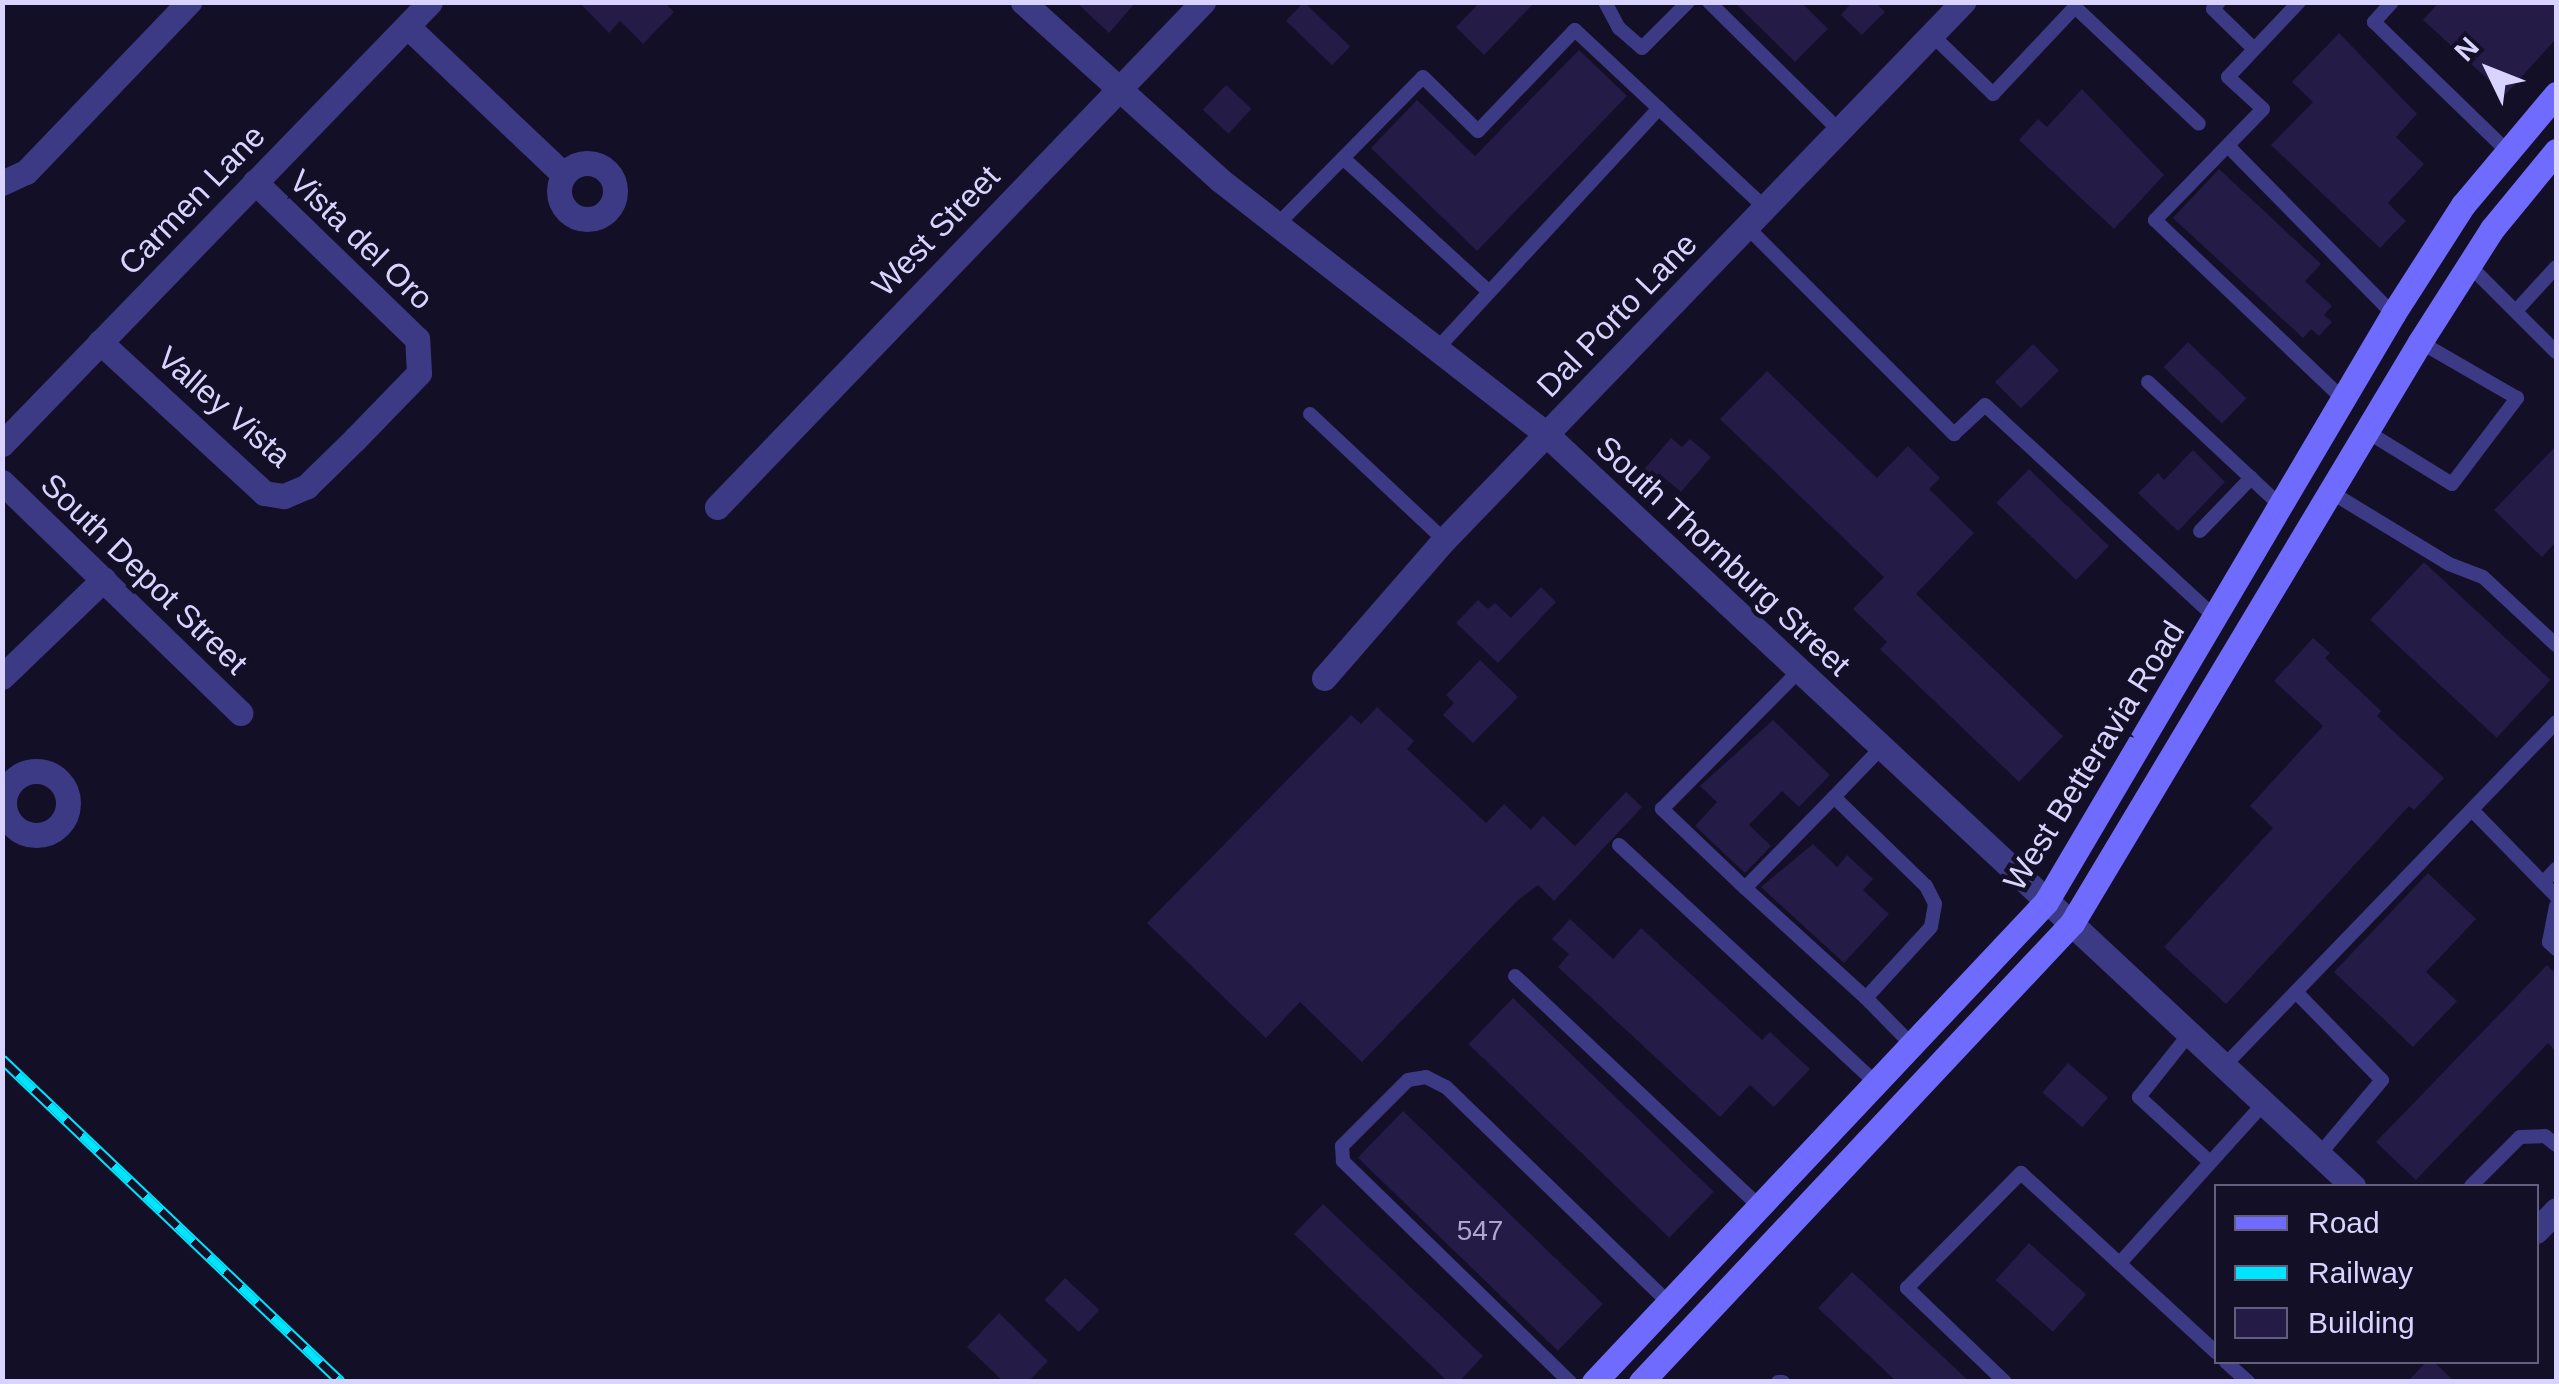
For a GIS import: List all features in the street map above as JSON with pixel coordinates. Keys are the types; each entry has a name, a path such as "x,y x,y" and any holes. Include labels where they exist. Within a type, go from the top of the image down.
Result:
{"main road":[{"name":"West Betteravia Road","path":"1594,1382 2046,902 2217,619 2393,314 2506,150 2556,94"},
{"name":"West Betteravia Road","path":"1642,1382 2072,924 2420,342 2469,265 2556,152"}],"street":[{"path":"2,183 26,172 188,2"},
{"name":"Carmen Lane","path":"2,444 430,2"},
{"name":"South Thornburg Street","path":"1024,2 1276,226 1547,435 1880,750 2350,1184"},
{"name":"West Street","path":"718,506 1203,2"},
{"name":"Dal Porto Lane","path":"1324,678 1444,540 1964,2"},
{"path":"407,26 564,175"},
{"name":"Vista del Oro","path":"256,182 418,340 419,373 356,439"},
{"name":"Valley Vista","path":"100,342 264,493 284,496 307,486 356,439"},
{"name":"South Depot Street","path":"2,482 240,713"},
{"path":"2,677 104,579"}],"lane":[{"path":"1605,2 1619,28 1642,48 1688,2"},
{"path":"1709,2 1840,131"},
{"path":"2220,2 2213,9 2254,50"},
{"path":"2299,2 2228,76 2263,109 2155,220 2345,401"},
{"path":"2392,2 2374,22 2506,150"},
{"path":"1932,35 1993,94 2072,4 2199,124"},
{"path":"1276,226 1423,76 1478,132 1575,30 1659,108 1954,434 1984,405 2217,619"},
{"path":"1434,351 1659,108"},
{"path":"2228,146 2393,314"},
{"path":"1343,158 1489,292"},
{"path":"2469,265 2556,352"},
{"path":"2516,311 2556,267"},
{"path":"2366,430 2452,484 2517,398 2420,342"},
{"path":"2148,382 2283,507"},
{"path":"1310,414 1444,540"},
{"path":"2200,531 2251,478"},
{"path":"2329,491 2449,564 2483,578 2556,646"},
{"path":"1798,672 1662,809 1912,1045"},
{"path":"2224,1065 2556,722"},
{"path":"1744,888 1880,750"},
{"path":"1834,797 1926,886 1935,904 1932,927 1866,998"},
{"path":"2472,810 2556,896"},
{"path":"1620,845 1876,1084"},
{"path":"2543,882 2556,869"},
{"path":"2556,906 2549,942 2556,949"},
{"path":"1515,976 1760,1207"},
{"path":"2296,992 2382,1080 2319,1155"},
{"path":"2190,1033 2138,1096 2210,1162"},
{"path":"1570,1382 1343,1161 1342,1146 1408,1080 1426,1077 1446,1087 1670,1303"},
{"path":"2120,1263 2264,1103"},
{"path":"2473,1184 2520,1136 2545,1136 2556,1144"},
{"path":"2005,1382 1907,1288 2020,1173 2214,1350"},
{"path":"2228,1364 2248,1382"}],"building":[{"path":"579,2 664,2 674,12 643,44 620,21 609,33"},
{"path":"1076,2 1136,2 1109,33"},
{"path":"1304,2 1350,46 1332,65 1286,21"},
{"path":"1480,2 1535,2 1484,55 1456,27"},
{"path":"1734,2 1801,2 1828,29 1795,62"},
{"path":"1852,2 1875,2 1885,12 1862,35 1841,15"},
{"path":"2439,2 2556,2 2556,39 2505,95 2423,20"},
{"path":"2339,33 2417,114 2396,137 2424,164 2388,203 2406,221 2380,248 2271,145 2313,102 2292,82"},
{"path":"1579,50 1627,96 1477,251 1371,148 1417,100 1475,156"},
{"path":"1226,85 1252,109 1228,134 1203,110"},
{"path":"2082,89 2164,175 2114,229 2019,140 2038,119 2047,127"},
{"path":"2219,169 2321,264 2305,281 2332,306 2324,315 2332,322 2319,336 2311,329 2303,338 2173,218"},
{"path":"2188,342 2246,398 2222,423 2164,367"},
{"path":"2033,344 2059,370 2021,408 1995,382"},
{"path":"1767,371 1877,478 1908,446 1940,478 1929,489 1974,533 1916,594 2063,736 2019,782 1880,649 1887,642 1853,609 1884,577 1720,419"},
{"path":"1671,438 1682,447 1690,439 1711,457 1681,492 1668,481 1660,490 1641,473"},
{"path":"2556,446 2556,542 2542,557 2494,510"},
{"path":"2193,450 2225,482 2178,531 2138,493 2158,473 2164,480"},
{"path":"2029,469 2109,546 2076,580 1996,503"},
{"path":"2424,562 2551,680 2497,738 2370,620"},
{"path":"1541,587 1556,602 1498,663 1456,623 1478,600 1488,609 1495,603 1511,618"},
{"path":"2313,638 2330,653 2325,658 2381,711 2377,716 2444,778 2414,810 2409,806 2226,1004 2164,947 2273,828 2250,806 2323,726 2274,681"},
{"path":"1480,660 1518,697 1473,743 1443,715 1454,703 1446,695"},
{"path":"1377,707 1414,741 1407,749 1486,823 1504,804 1531,830 1543,816 1575,846 1626,792 1642,807 1554,901 1538,885 1516,902 1362,1062 1300,1002 1266,1038 1147,923 1351,715 1361,724"},
{"path":"1773,720 1830,775 1799,807 1782,791 1749,825 1771,846 1745,873 1695,826 1717,802 1700,786"},
{"path":"1813,844 1837,867 1847,855 1873,879 1863,890 1889,914 1844,963 1761,887"},
{"path":"2428,873 2476,919 2426,972 2457,1001 2413,1047 2334,972"},
{"path":"1570,919 1613,959 1641,928 1762,1040 1770,1032 1810,1069 1774,1107 1750,1085 1720,1117 1558,967 1569,954 1552,939"},
{"path":"2547,965 2556,974 2556,1052 2548,1043 2416,1180 2376,1142"},
{"path":"1513,998 1714,1192 1669,1238 1469,1044"},
{"path":"2068,1063 2108,1098 2082,1127 2042,1092"},
{"path":"1403,1111 1603,1304 1558,1351 1358,1158"},
{"path":"1323,1204 1483,1356 1459,1382 1448,1382 1294,1234"},
{"path":"2029,1243 2086,1295 2053,1332 1996,1280"},
{"path":"1852,1272 1970,1382 1897,1382 1818,1308"},
{"path":"1065,1278 1099,1310 1079,1332 1045,1300"},
{"path":"999,1313 1048,1361 1028,1382 1004,1382 967,1347"},
{"path":"2424,1364 2436,1364 2455,1382 2407,1382"}],"railway":[{"path":"2,1059 341,1382"}]}
